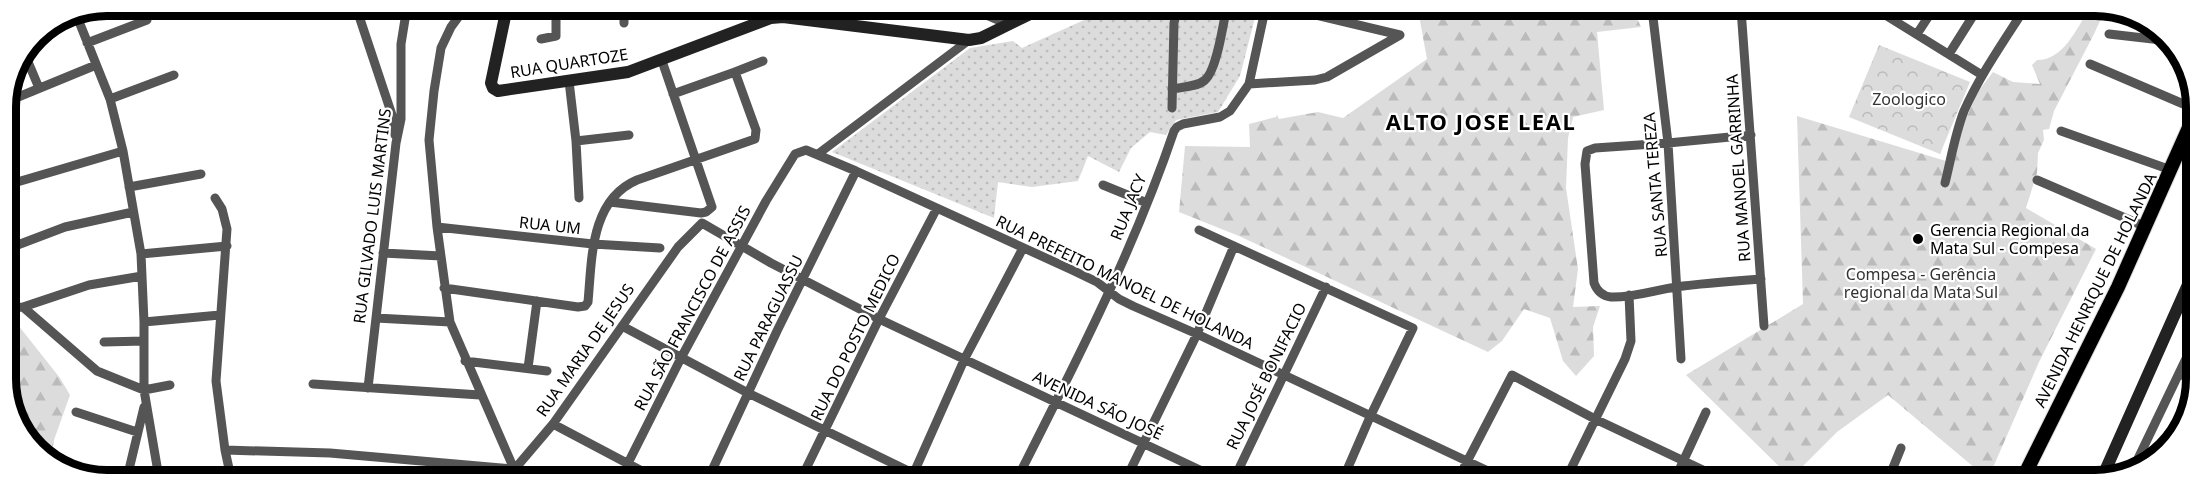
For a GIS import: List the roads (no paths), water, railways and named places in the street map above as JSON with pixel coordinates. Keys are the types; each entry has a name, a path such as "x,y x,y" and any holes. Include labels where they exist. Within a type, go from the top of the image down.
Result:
{"main road":[{"name":"AVENIDA HENRIQUE DE HOLANDA","path":"2027,469 2146,227 2186,135"}],"street":[{"path":"359,16 393,118 396,143"},
{"name":"RUA GILVADO LUIS MARTINS","path":"368,388 396,143 401,119 401,44 406,16"},
{"path":"225,450 330,453 514,468 465,361 450,322 444,288 429,140 441,48 459,16"},
{"name":"RUA QUARTOZE","path":"505,16 491,83 493,88 503,91 628,72 662,61 744,27 776,18 969,40 981,38 1025,16"},
{"path":"541,39 556,36 556,16"},
{"path":"624,16 624,23"},
{"path":"990,16 1010,24"},
{"path":"1172,108 1176,16"},
{"path":"1172,89 1201,83 1207,79 1225,16"},
{"name":"RUA JACY","path":"1022,470 1056,403 1108,291 1148,202 1177,127 1220,117 1230,111 1250,84 1264,16"},
{"path":"1250,84 1315,80 1327,77 1400,35 1320,16"},
{"name":"RUA SANTA TEREZA","path":"1653,16 1668,143 1681,359"},
{"name":"RUA MANOEL GARRINHA","path":"1741,16 1764,326"},
{"path":"1887,16 1982,75"},
{"path":"1917,34 1929,16"},
{"path":"1948,54 1973,16"},
{"path":"1945,183 1955,138 1964,111 1982,75 2020,16"},
{"path":"87,43 147,20"},
{"path":"79,21 110,99 123,151 141,254 144,390 158,470"},
{"path":"2109,34 2156,39"},
{"path":"818,154 969,40"},
{"path":"610,202 706,212 712,207 662,61"},
{"path":"673,94 763,61"},
{"path":"28,63 39,88"},
{"path":"2090,64 2186,104"},
{"path":"18,97 96,65"},
{"path":"444,288 585,306 588,302 593,244 601,218 610,202 625,185 755,140 756,130 735,72"},
{"path":"110,99 174,75"},
{"path":"569,81 576,141 579,198"},
{"path":"2061,130 2171,170"},
{"path":"576,141 629,135"},
{"path":"1751,135 1591,149 1585,155 1585,164 1594,283 1602,294 1610,297 1678,286 1761,279"},
{"name":"RUA PREFEITO MANOEL DE HOLANDA","path":"795,154 806,150 856,171 1087,277 1133,306 1483,469"},
{"path":"17,182 123,151"},
{"name":"RUA SÃO FRANCISCO DE ASSIS","path":"624,470 742,245 795,154"},
{"name":"RUA PARAGUASSU","path":"712,470 856,171"},
{"path":"129,187 201,174"},
{"path":"2037,180 2146,227"},
{"path":"1103,185 1148,202"},
{"path":"215,198 222,209 227,229 216,381 229,470"},
{"name":"RUA DO POSTO MEDICO","path":"806,470 936,208"},
{"path":"17,245 64,227 133,212"},
{"name":"AVENIDA SÃO JOSÉ","path":"702,223 803,280 879,319 1199,469"},
{"name":"RUA MARIA DE JESUS","path":"514,468 554,424 652,281 678,247 702,223"},
{"name":"RUA UM","path":"437,227 593,244 660,248"},
{"path":"1199,230 1413,328 1347,469"},
{"path":"141,254 227,246"},
{"path":"1130,469 1197,334 1234,246"},
{"path":"915,470 965,358 1023,248"},
{"path":"383,253 441,256"},
{"path":"17,307 89,285 142,276"},
{"name":"RUA JOSÉ BONIFACIO","path":"1239,469 1326,287"},
{"path":"2106,468 2186,289"},
{"path":"1571,469 1625,359 1631,341 1629,295"},
{"path":"528,368 537,300"},
{"path":"23,306 98,371 144,390 170,385"},
{"path":"144,322 220,315"},
{"path":"376,318 450,322"},
{"path":"622,326 900,470"},
{"path":"104,342 144,341"},
{"path":"465,361 547,371"},
{"path":"2138,459 2186,361"},
{"path":"1463,469 1512,375 1595,419 1701,469"},
{"path":"2180,375 2186,375"},
{"path":"313,384 480,395"},
{"path":"129,470 145,401"},
{"path":"76,412 137,432"},
{"path":"1679,469 1706,412"},
{"path":"554,424 641,470"},
{"path":"1892,469 1901,448"}],"place":[{"name":"Gerencia Regional da Mata Sul - Compesa","path":"1918,239"}],"district":[{"name":"ALTO JOSE LEAL","path":"1481,121"}],"park label":[{"name":"Zoologico","path":"1909,99"},
{"name":"Compesa - Gerência regional da Mata Sul","path":"1921,283"}]}
